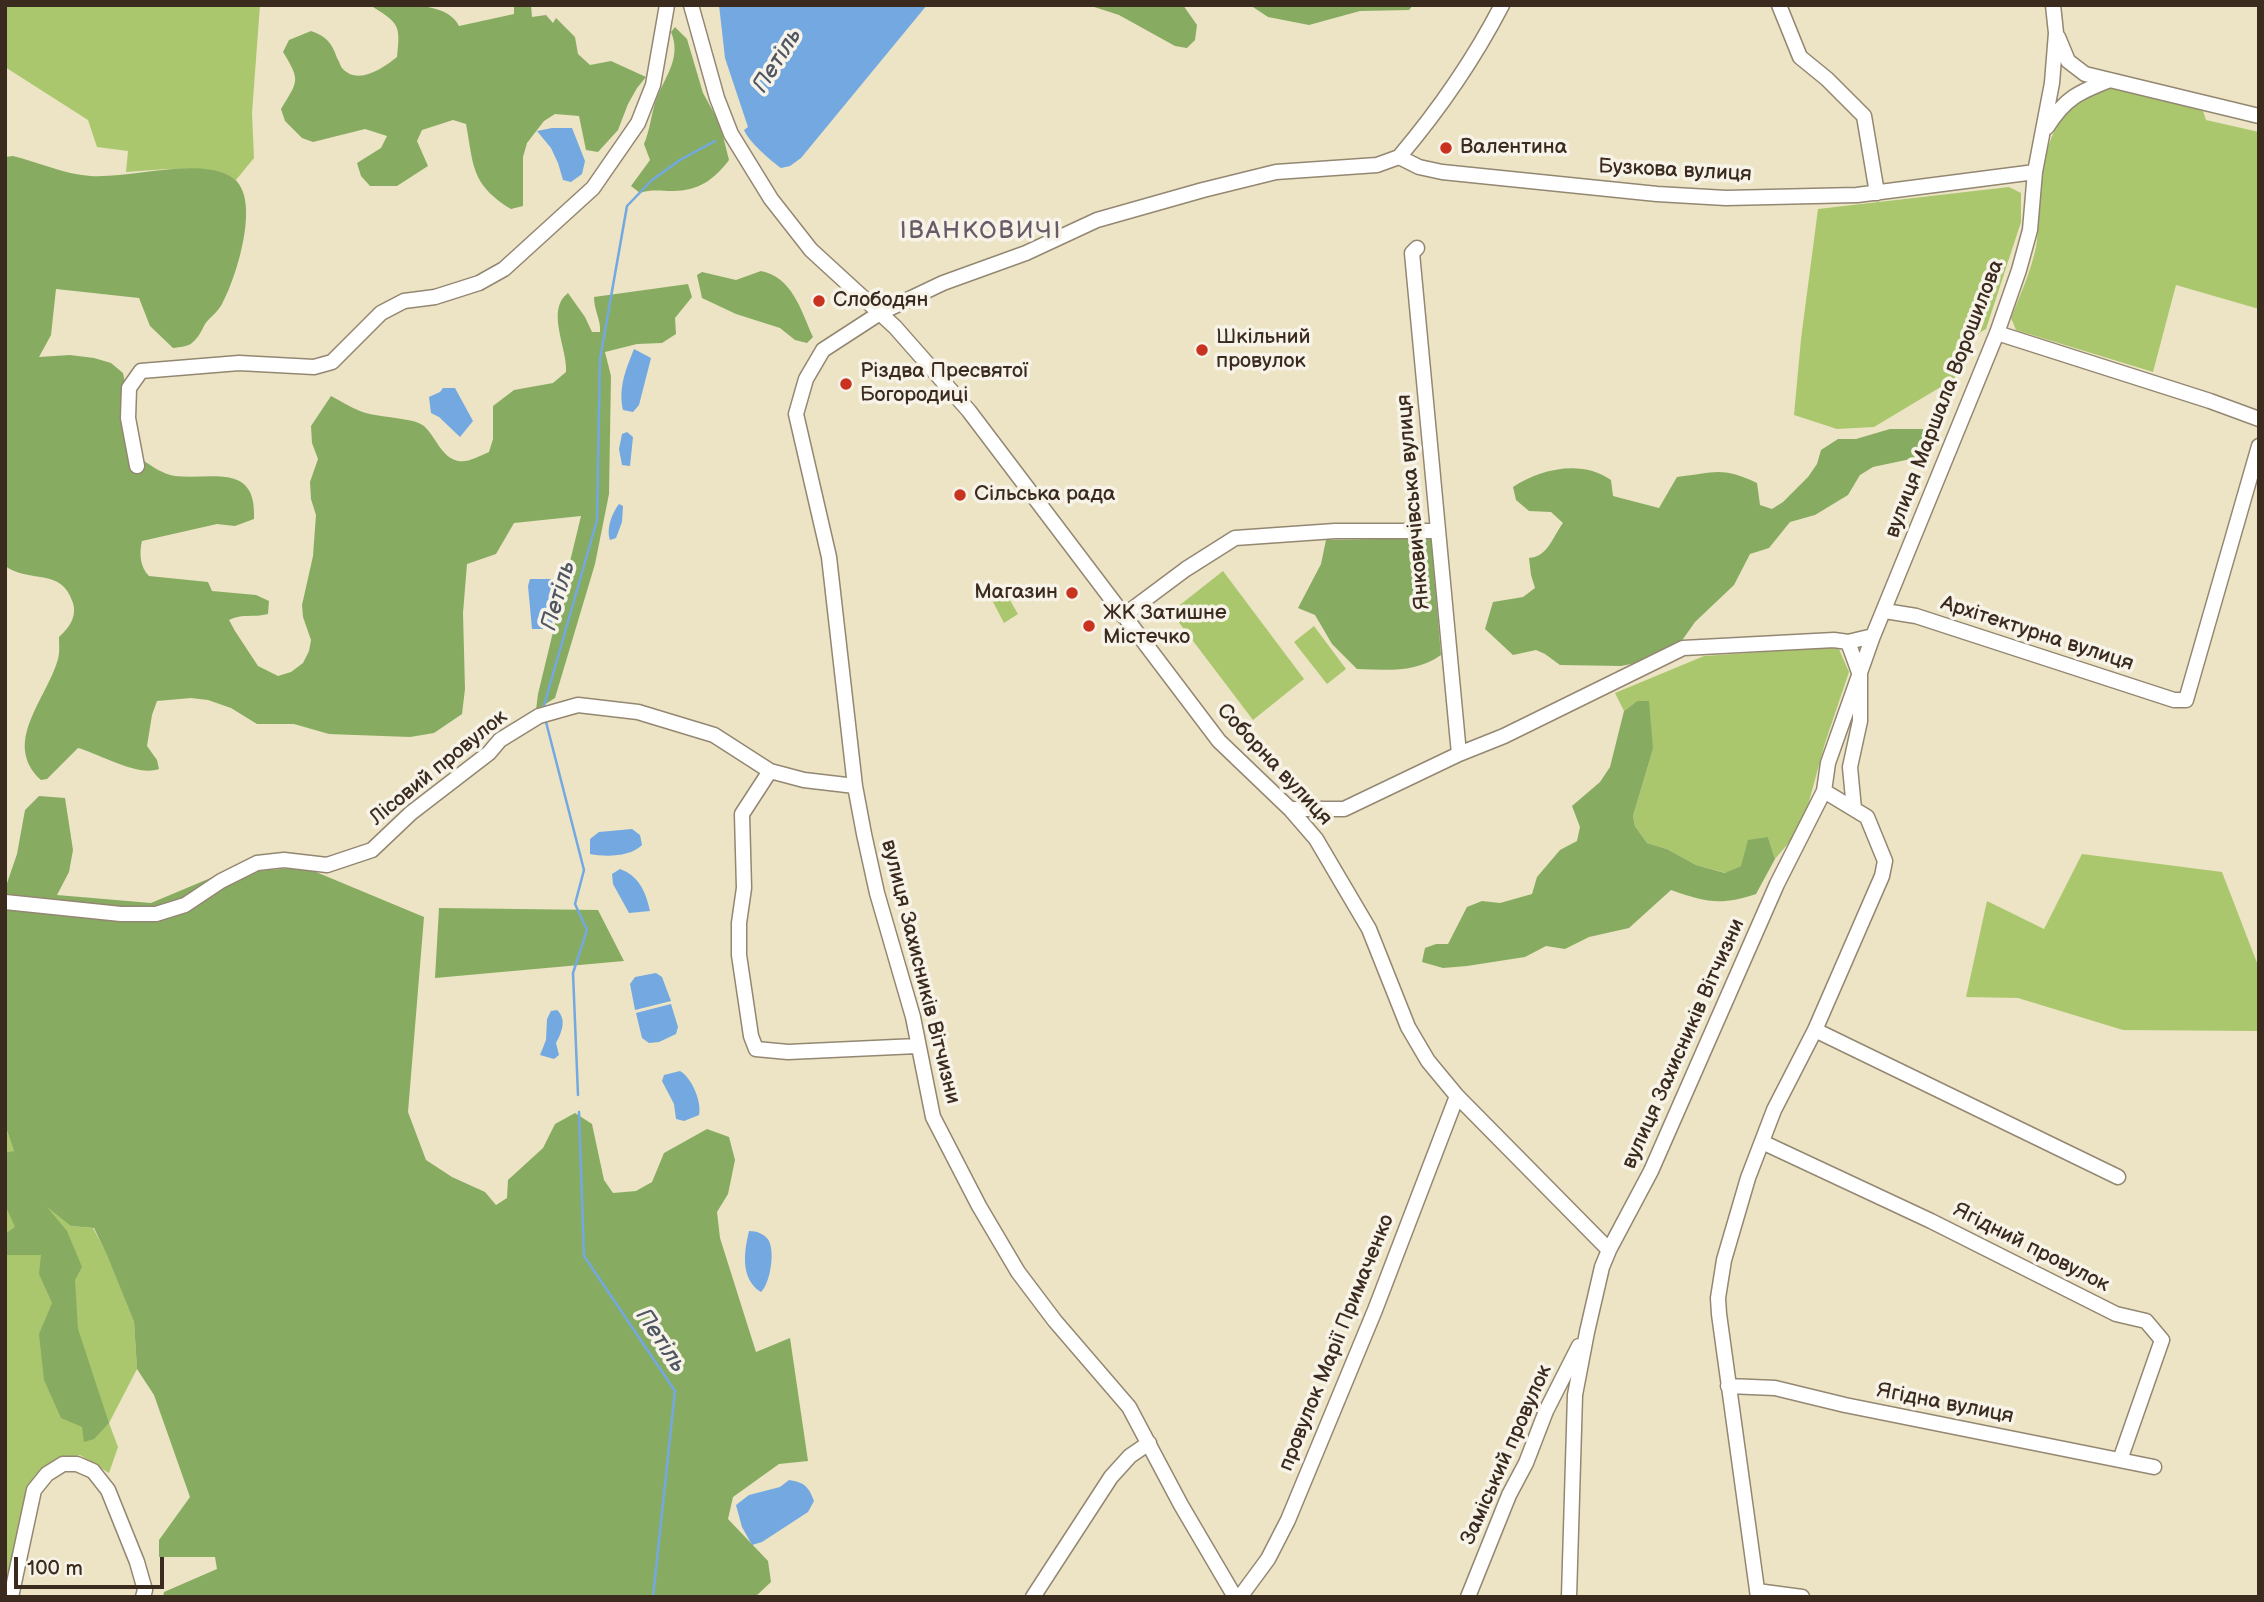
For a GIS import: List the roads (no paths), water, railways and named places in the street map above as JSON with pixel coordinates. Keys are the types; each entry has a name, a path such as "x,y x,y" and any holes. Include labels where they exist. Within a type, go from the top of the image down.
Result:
{"street":[{"path":"137,466 128,418 129,388 141,371 239,363 314,367 332,362 359,332 381,313 404,301 435,297 479,283 504,269 593,188 638,123 653,85 667,5"},
{"name":"Соборна вулиця","path":"691,5 717,98 731,134 771,199 811,250 834,274 880,313 969,411 1219,741 1290,809 1316,839 1369,929 1408,1027 1428,1060 1457,1096 1609,1250"},
{"path":"880,313 943,283 1027,253 1097,220 1276,172 1377,165 1399,157 1426,126 1502,5"},
{"path":"1779,5 1800,57 1827,79 1864,116 1877,193"},
{"path":"2053,5 2056,33 2068,61 2085,74 2259,116"},
{"name":"вулиця Маршала Ворошилова","path":"1860,675 1873,636 1997,333 2019,270 2030,230 2035,172 2052,83 2056,33"},
{"path":"2042,134 2052,118 2079,92 2110,80"},
{"name":"Бузкова вулиця","path":"1399,157 1419,167 1442,172 1657,194 1726,198 1877,193 2035,172"},
{"name":"Янковичівська вулиця","path":"1417,248 1412,253 1459,754"},
{"name":"вулиця Захисників Вітчизни","path":"880,313 823,351 806,379 796,414 829,557 855,786 877,893 912,1017 933,1117 979,1206 1018,1272 1055,1321 1129,1407 1181,1505 1238,1597"},
{"path":"1997,333 2259,419"},
{"name":"Архітектурна вулиця","path":"1885,611 1916,616 2174,700 2186,700 2259,446"},
{"path":"1123,616 1186,569 1235,538 1335,531 1438,531"},
{"path":"1290,809 1344,809 1459,754 1504,736 1683,648 1834,640 1848,642 1873,636"},
{"path":"1848,642 1860,675 1860,721 1850,766 1854,809"},
{"name":"вулиця Захисників Вітчизни","path":"1569,1597 1575,1395 1597,1284 1609,1250 1651,1171 1777,884 1824,791 1828,763 1860,675"},
{"name":"Лісовий провулок","path":"5,902 121,914 156,914 185,905 221,881 257,863 284,860 327,865 372,850 411,813 489,753 500,740 544,714 578,705 638,712 714,735 770,771 804,780 855,786"},
{"path":"770,771 742,814 744,888 739,923 739,956 751,1035 756,1049 788,1052 917,1046"},
{"path":"1802,1597 1758,1594 1718,1298 1724,1260 1748,1178 1774,1111 1815,1030 1882,876 1885,860 1867,817 1824,791"},
{"path":"1815,1030 2118,1177"},
{"name":"провулок Марії Примаченко","path":"1238,1597 1268,1559 1288,1520 1375,1310 1457,1096"},
{"name":"Ягідний провулок","path":"1762,1142 1931,1221 2116,1314 2146,1321 2162,1340 2120,1460"},
{"name":"Заміський провулок","path":"1468,1597 1546,1411 1587,1332"},
{"name":"Ягідна вулиця","path":"1728,1386 1775,1388 1845,1405 2154,1467"},
{"path":"1033,1597 1111,1477 1130,1456 1149,1443"},
{"path":"11,1597 34,1490 47,1474 62,1464 78,1464 93,1471 108,1490 137,1562 145,1590 143,1597"}],"water":[{"path":"719,5 927,5 801,158 790,166 781,168 755,145 744,130 748,127 725,58"},
{"path":"572,128 585,161 582,174 571,182 563,180 551,148 537,131"},
{"path":"634,349 651,358 639,405 633,412 623,410 621,394"},
{"path":"443,388 455,388 473,421 460,437 431,413 429,397"},
{"path":"627,432 633,437 630,466 622,465 619,449 622,434"},
{"path":"619,504 623,506 622,522 616,538 610,540 610,521"},
{"path":"530,579 551,579 554,584 552,629 532,629 528,586"},
{"path":"632,829 640,835 642,845 637,849 618,855 590,854 590,839 599,832"},
{"path":"620,869 632,876 641,886 650,911 629,913 613,884 612,874"},
{"path":"656,973 662,977 671,1001 635,1010 630,984 635,977"},
{"path":"671,1004 678,1027 676,1034 659,1042 649,1043 642,1038 636,1013"},
{"path":"557,1010 562,1017 562,1026 556,1043 559,1055 554,1059 540,1055 546,1040 547,1019 551,1011"},
{"path":"680,1071 692,1085 700,1110 699,1115 684,1121 676,1119 674,1104 662,1081 664,1075"},
{"path":"749,1231 763,1235 771,1246 769,1276 761,1292 750,1280 745,1264"},
{"path":"789,1480 799,1482 810,1492 814,1501 808,1512 762,1542 752,1545 742,1527 736,1505 749,1495 780,1487"}],"waterway":[{"name":"Петіль","path":"543,709 597,520 600,359 627,206 652,180 680,160 715,141"},
{"name":"Петіль","path":"545,718 584,870 575,904 587,930 573,973 578,1095"},
{"name":"Петіль","path":"579,1112 584,1256 675,1391 653,1597"}],"place":[{"name":"Валентина","path":"1446,148"},
{"name":"Слободян","path":"819,301"},
{"name":"Шкільний провулок","path":"1202,350"},
{"name":"Різдва Пресвятої Богородиці","path":"846,384"},
{"name":"Cільська рада","path":"960,495"},
{"name":"Магазин","path":"1072,593"},
{"name":"ЖК Затишне Містечко","path":"1089,626"}],"district":[{"name":"ІВАНКОВИЧІ","path":"981,232"}]}
